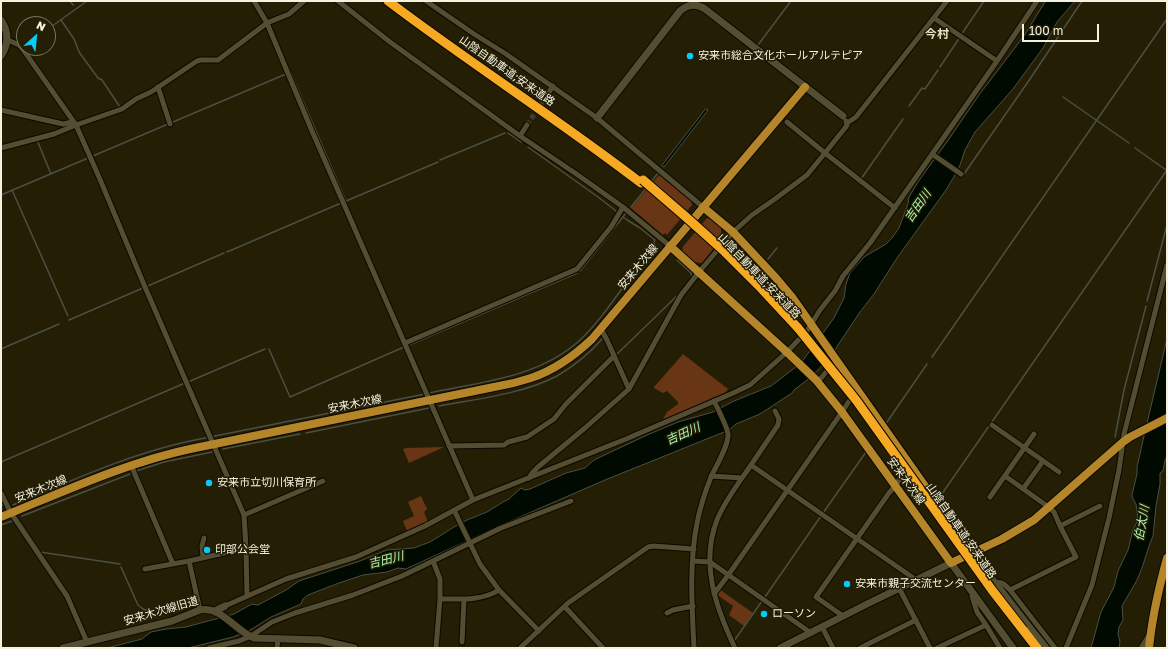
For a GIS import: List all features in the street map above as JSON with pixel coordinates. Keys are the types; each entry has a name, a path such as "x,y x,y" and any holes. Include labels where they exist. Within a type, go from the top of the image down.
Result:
{"highway":[{"name":"山陰自動車道;安来道路","path":"388,1 642,181"},
{"name":"山陰自動車道;安来道路","path":"394,1 587,138 686,217 758,285 837,375 861,406 992,590 1037,648"},
{"name":"山陰自動車道;安来道路","path":"797,329 858,408 989,592 1033,648"}],"main road":[{"name":"安来木次線","path":"1,517 131,465 164,455 514,383 543,374 570,358 601,329 805,87"},
{"name":"安来木次線","path":"703,207 733,232 792,297 972,553"},
{"name":"安来木次線","path":"670,246 789,353 817,381 842,412 951,563"},
{"path":"951,563 1023,528 1050,508 1123,442 1167,418"},
{"path":"1149,648 1150,633 1167,558"}],"street":[{"path":"254,1 267,23 314,136 473,500"},
{"path":"1,148 54,134 74,123 122,108 151,92 197,61 218,60 267,23 288,14 304,1"},
{"path":"338,1 390,42 520,136 623,207 670,246"},
{"path":"426,1 553,86 597,118 703,207"},
{"path":"845,120 856,117 947,1"},
{"path":"354,648 320,640 258,638 248,635 216,612 225,606 286,580 356,556 425,526 454,512 473,500 626,439 731,394 750,384 789,353 812,325 820,310 835,291 843,276 870,243 895,208 1037,1"},
{"path":"597,118 680,11 686,6 692,4 705,8 845,120"},
{"path":"934,18 997,61"},
{"path":"1,20 7,31 8,40 1,56"},
{"path":"8,40 22,48 74,123 99,177 148,295 244,515 247,596"},
{"path":"547,95 553,86"},
{"path":"158,87 170,124"},
{"path":"1,110 63,124 74,123"},
{"path":"529,478 538,467 629,389 681,295 699,272 733,232 752,215 807,174 845,128 845,120"},
{"path":"786,122 895,208"},
{"path":"520,136 527,125"},
{"path":"933,154 960,173"},
{"path":"405,343 577,269 611,227 623,207"},
{"path":"1066,648 1090,590 1096,569 1111,511 1123,442 1147,340 1167,266"},
{"path":"601,329 629,389"},
{"path":"449,446 504,445 508,442 527,437 554,419 566,404 614,356"},
{"path":"817,381 836,359"},
{"path":"714,594 842,412 856,388"},
{"path":"694,648 693,561 696,523 712,476 723,452 728,434 715,401"},
{"path":"735,648 724,626 714,594 710,574 713,537 717,520 728,500 778,426 779,419 774,411"},
{"path":"992,425 1059,472"},
{"path":"990,497 1034,434"},
{"path":"1023,489 1043,461"},
{"path":"843,616 816,597 889,493 896,486 910,464"},
{"path":"131,465 173,564"},
{"path":"751,465 857,538 916,581"},
{"path":"712,476 742,478"},
{"path":"1005,476 1054,512 1076,557 1010,590"},
{"path":"244,515 323,481"},
{"path":"1,493 11,513 67,596 87,642"},
{"path":"209,648 239,641 272,622 295,613 353,595 402,576 501,528 571,501"},
{"path":"1060,526 1100,506"},
{"path":"454,512 480,564 499,590 539,630"},
{"path":"203,558 202,546 204,538"},
{"path":"520,648 568,604 648,547 653,546 694,549"},
{"path":"145,569 246,548"},
{"path":"972,553 1030,628 1048,645 1056,648"},
{"path":"189,561 200,610"},
{"path":"433,561 440,579 436,648"},
{"path":"693,561 710,562 811,633"},
{"path":"780,648 951,563 1014,648"},
{"path":"994,583 1002,583 1010,590 1033,619 1048,645"},
{"path":"900,588 930,648"},
{"path":"440,599 477,597 499,590"},
{"path":"974,593 972,596 977,612 1000,648"},
{"path":"462,642 464,598"},
{"path":"667,614 673,610 693,606"},
{"path":"565,607 603,648"},
{"name":"安来木次線旧道","path":"63,648 172,621 200,610 205,609 216,612"},
{"path":"860,648 916,620"},
{"path":"937,648 986,625"},
{"path":"822,627 833,648"},
{"path":"1141,648 1150,633"},
{"path":"277,648 278,638"},
{"path":"1042,648 1048,645"}],"shaded area":[{"path":"659,175 691,201 692,205 667,235 665,233 663,235 631,208"},
{"path":"707,218 710,218 721,226 721,239 702,263 692,262 681,252 683,249 682,248"},
{"path":"683,354 728,389 725,393 663,420 667,412 678,404 678,402 667,391 663,393 654,387"},
{"path":"444,447 409,463 403,449 406,448"},
{"path":"421,496 427,509 424,512 428,522 407,531 403,521 414,516 408,502"},
{"path":"719,589 753,613 744,626 729,615 733,606 716,594"}],"water":[{"name":"吉田川","path":"1046,1 1075,1 1057,22 1043,48 1013,89 975,132 965,150 959,168 946,190 897,258 830,357 813,375 801,363 834,318 844,298 846,284 850,273 864,257 886,244 892,238 899,228 909,197 918,182 979,95 1024,36"},
{"path":"706,109 708,110 664,167 662,166"},
{"name":"伯太川","path":"1167,339 1167,456 1163,471 1160,473 1160,484 1153,536 1137,580 1122,606 1123,620 1119,627 1118,634 1120,642 1119,648 1091,648 1101,612 1114,587 1118,571 1128,550 1133,530 1138,520 1136,504 1132,495 1137,474 1137,467"},
{"name":"吉田川","path":"799,365 811,377 792,393 760,414 736,424 729,430 605,480 499,526 406,569 398,568 387,572 363,575 308,595 303,599 301,604 271,617 252,629 233,637 188,648 107,648 142,639 151,632 186,627 234,614 252,604 258,605 299,581 360,561 387,550 414,548 430,542 454,527 487,512 509,499 521,488 525,490 530,489 566,473 585,468 594,460 647,435 678,422 713,412 734,401 771,386"}],"waterway":[{"path":"70,1 73,5"},
{"path":"56,23 87,1"},
{"path":"758,45 791,1"},
{"path":"961,35 984,1"},
{"path":"964,174 1082,1"},
{"path":"932,357 1167,19"},
{"path":"61,20 74,39 79,52 98,78 102,80 120,107"},
{"path":"940,67 960,37"},
{"path":"909,106 922,88 925,89 938,70"},
{"path":"290,73 346,201"},
{"path":"1,195 286,74"},
{"path":"1063,97 1129,143"},
{"path":"861,179 903,119"},
{"path":"440,160 505,133"},
{"path":"508,133 521,142"},
{"path":"37,140 51,174"},
{"path":"528,147 616,211"},
{"path":"1135,148 1166,170"},
{"path":"346,201 438,162"},
{"path":"939,498 1167,170"},
{"path":"651,182 658,173"},
{"path":"631,207 647,187"},
{"path":"12,190 68,316"},
{"path":"227,252 341,203"},
{"path":"580,271 626,213"},
{"path":"429,393 508,377 527,371 563,353 579,341 601,317 655,247 655,240 623,217"},
{"path":"1147,301 1167,225"},
{"path":"768,259 777,248"},
{"path":"69,320 224,253"},
{"path":"677,260 691,273 692,278"},
{"path":"409,345 577,273"},
{"path":"615,356 680,293"},
{"path":"1115,437 1124,390 1146,306"},
{"path":"1,349 59,324"},
{"path":"439,406 514,392 544,382 557,376 575,364 587,355 602,339"},
{"path":"269,349 290,397 404,347"},
{"path":"188,382 265,349"},
{"path":"887,422 927,364"},
{"path":"1,462 185,383"},
{"path":"13,505 100,469 167,446 425,394"},
{"path":"306,433 429,408"},
{"path":"223,449 300,434"},
{"path":"136,471 164,462 212,452"},
{"path":"823,513 866,452"},
{"path":"22,516 130,474"},
{"path":"765,597 821,516"},
{"path":"1,525 12,521"},
{"path":"40,552 120,564"},
{"path":"121,567 138,605 155,614"},
{"path":"734,641 762,601"}],"tunnel":[{"path":"527,125 547,95"}],"place":[{"name":"安来市総合文化ホールアルテピア","path":"690,56"},
{"name":"安来市立切川保育所","path":"209,483"},
{"name":"印部公会堂","path":"207,550"},
{"name":"安来市親子交流センター","path":"847,584"},
{"name":"ローソン","path":"764,614"}],"district":[{"name":"今村","path":"937,34"}]}
